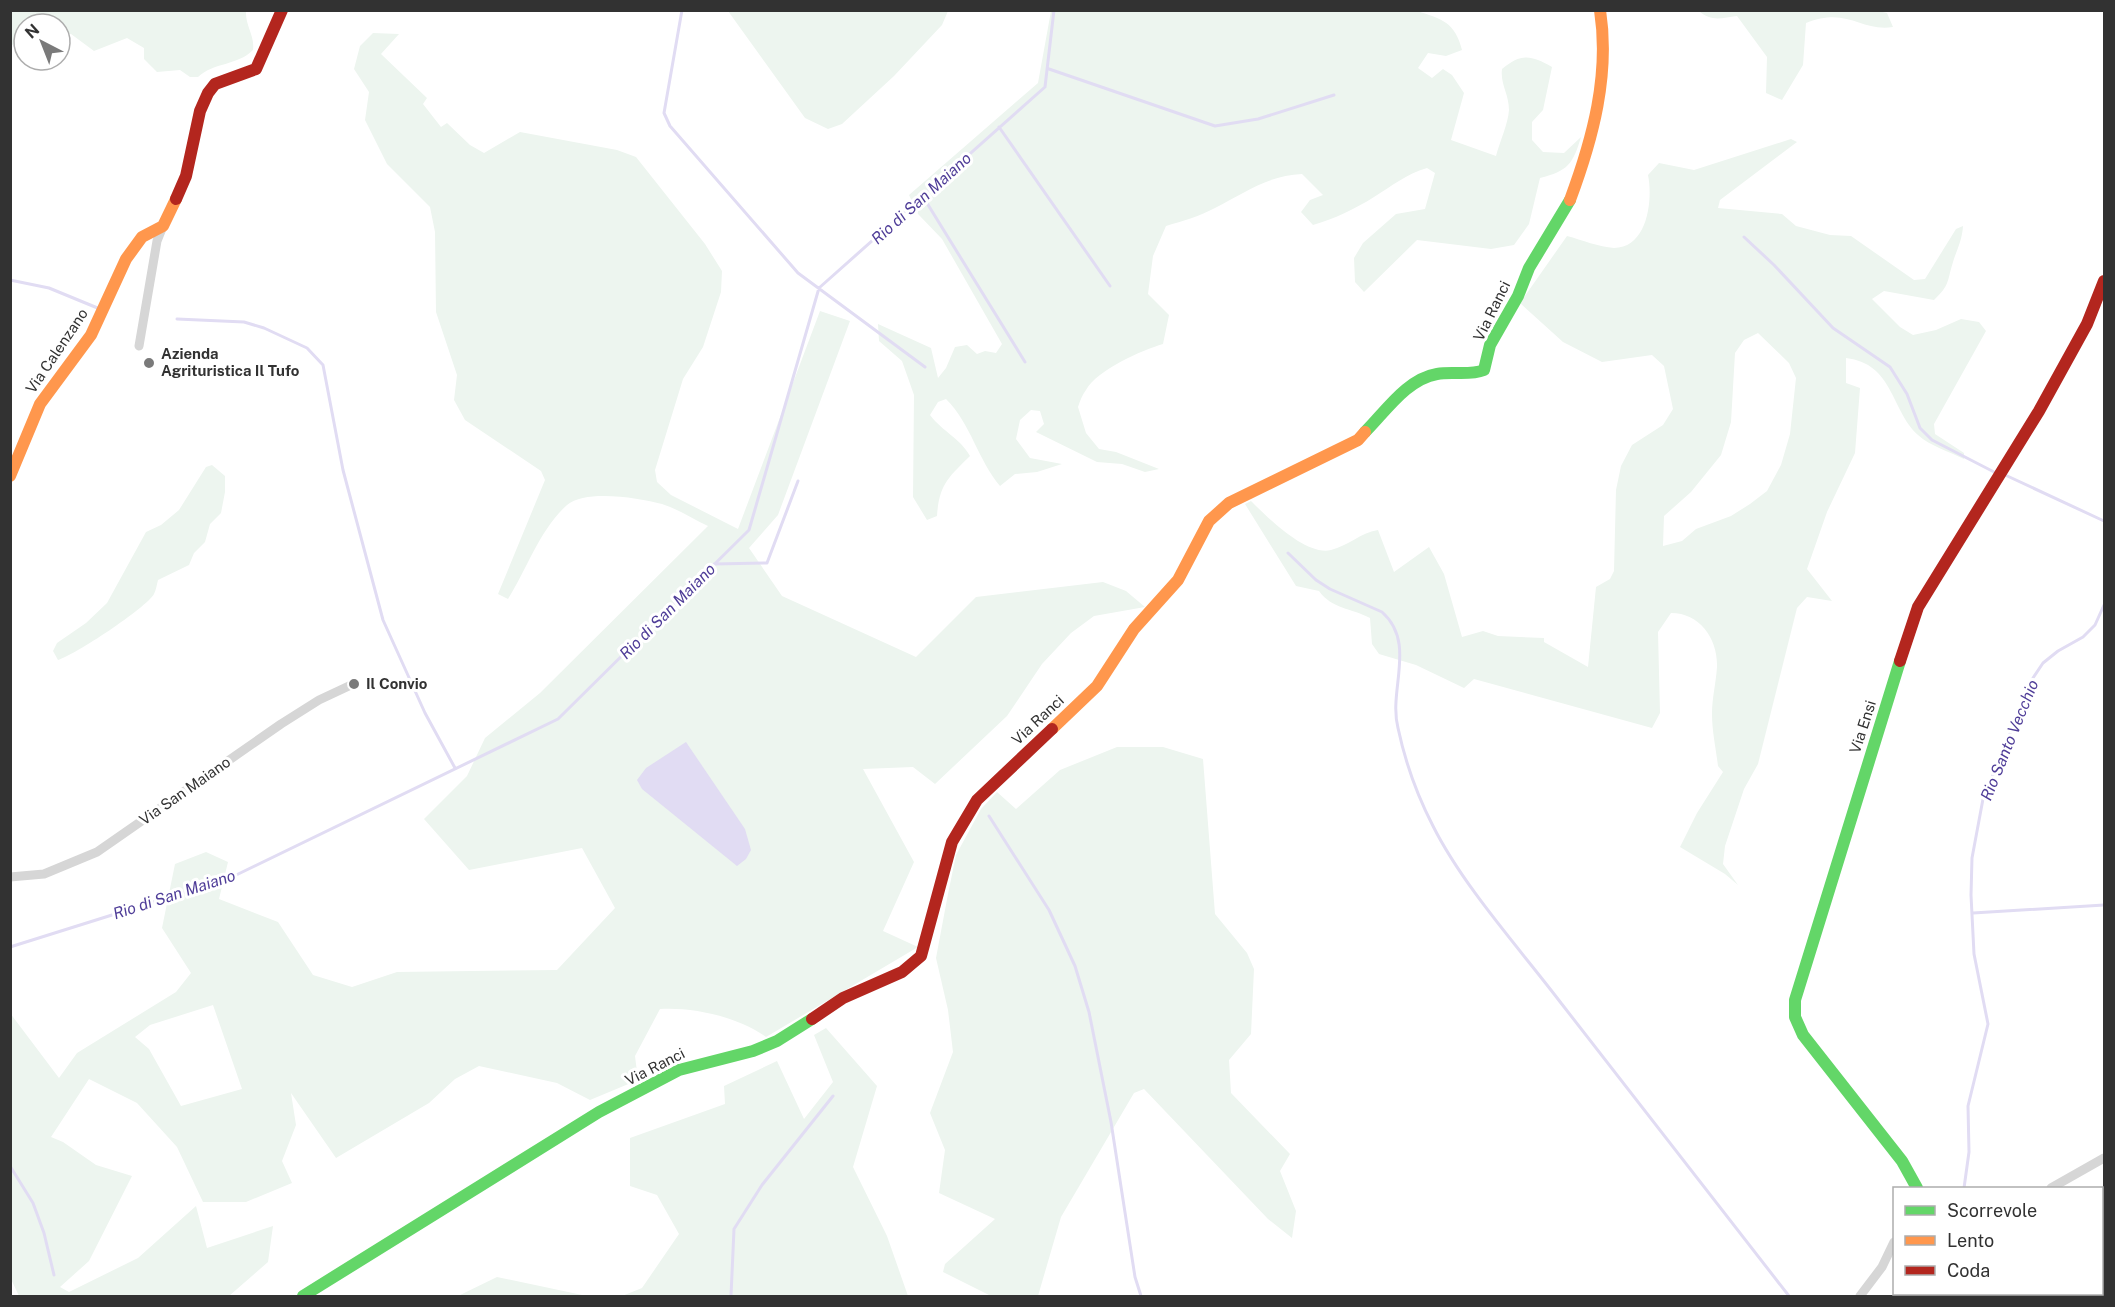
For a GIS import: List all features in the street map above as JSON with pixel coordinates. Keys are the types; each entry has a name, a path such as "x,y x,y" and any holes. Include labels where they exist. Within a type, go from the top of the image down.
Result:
{"street":[{"path":"139,346 157,241 186,176 200,111 215,84 256,69 282,10"},
{"name":"Via Ranci","path":"303,1296 557,1136 674,1072 696,1063 740,1055 767,1046 818,1016 849,993 912,967 921,956 951,842 977,800 1097,686 1134,629 1178,580 1209,521 1229,503 1358,440 1392,408 1414,382 1437,374 1476,373 1484,370 1490,345 1518,296 1529,268 1567,209 1584,163 1603,79 1605,42 1599,10"},
{"name":"Via Calenzano","path":"10,476 39,404 91,334 136,242 163,226"},
{"name":"Via Ensi","path":"1916,1187 1902,1161 1803,1035 1795,1017 1795,1000 1906,638 1918,607 2039,411 2087,324 2104,280"},
{"name":"Via San Maiano","path":"10,877 44,873 97,852 281,724 319,700 351,685"},
{"path":"2053,1187 2104,1158"},
{"path":"1860,1296 1882,1267 1893,1244"}],"shaded area":[{"path":"11,10 246,11 253,40 253,50 247,55 204,72 198,77 190,77 180,70 157,72 144,59 144,48 127,38 94,51 72,35 72,12 12,12 11,46"},
{"path":"728,11 948,11 942,25 894,76 842,124 828,129 805,118"},
{"path":"1051,11 1417,11 1440,19 1451,27 1456,33 1462,50 1446,56 1428,53 1418,68 1432,78 1443,69 1452,75 1464,93 1451,140 1496,156 1509,110 1502,69 1521,58 1532,58 1552,67 1543,110 1532,122 1532,140 1543,152 1564,153 1581,137 1568,165 1540,178 1529,224 1514,245 1491,249 1417,240 1364,292 1355,282 1354,258 1363,243 1396,214 1425,209 1435,173 1427,168 1406,177 1352,210 1313,225 1301,212 1310,200 1323,195 1302,174 1268,181 1215,208 1166,226 1153,256 1148,294 1169,315 1163,344 1132,356 1100,375 1085,392 1078,407 1086,433 1099,449 1116,452 1159,469 1145,472 1122,464 1097,462 1036,432 1044,424 1040,411 1031,410 1020,420 1016,439 1030,458 1062,464 1037,472 1015,474 1000,486 992,476 962,419 946,399 938,402 930,415 961,444 970,456 946,482 940,496 937,516 927,520 913,497 914,395 902,361 879,341 878,324 931,348 938,378 946,368 955,347 967,345 977,354 985,351 996,353 1002,344 942,239 918,214 909,195 1038,83"},
{"path":"1699,11 1878,11 1887,13 1893,27 1882,28 1833,17 1820,18 1806,23 1803,65 1782,100 1766,93 1767,57 1737,16 1712,18"},
{"path":"373,33 399,34 381,54 427,98 423,104 441,127 447,123 470,145 484,153 520,132 617,150 636,157 705,244 722,271 721,292 703,347 683,379 655,470 657,482 671,495 738,529 820,311 850,321 778,515 749,548 782,596 916,657 976,597 1103,582 1126,591 1145,607 1094,616 1071,633 1042,664 1007,716 935,784 913,767 863,769 914,862 883,931 918,947 766,1037 742,1024 715,1015 687,1010 660,1009 635,1056 638,1080 590,1100 557,1083 479,1066 455,1079 429,1103 336,1158 291,1093 296,1125 282,1161 292,1183 246,1202 203,1202 177,1147 137,1103 89,1079 51,1137 63,1142 96,1165 132,1176 89,1261 60,1287 69,1292 138,1258 196,1206 207,1248 273,1226 268,1262 229,1296 19,1296 10,1277 10,1013 59,1078 77,1053 176,992 191,973 162,928 175,864 206,852 228,862 219,899 278,922 313,975 352,987 397,972 557,970 615,908 582,848 469,870 424,819 467,776 485,738 540,693 708,526 662,504 627,497 599,496 576,500 567,505 549,526 508,599 498,594 545,480 541,471 465,420 454,400 457,375 436,312 435,232 430,207 387,164 365,120 369,92 354,69 360,46","holes":["213,1005 242,1089 181,1106 149,1049 135,1037 150,1025"]},
{"path":"1791,139 1797,142 1720,200 1718,208 1782,214 1796,226 1830,235 1851,236 1914,280 1925,279 1956,229 1963,226 1947,282 1934,300 1884,291 1872,299 1900,327 1913,335 1936,330 1961,319 1979,322 1986,331 1934,424 1935,434 1964,453 1964,459 1934,446 1918,435 1902,413 1890,389 1874,369 1862,362 1846,358 1846,383 1860,388 1855,453 1827,512 1807,569 1832,601 1807,597 1797,608 1758,764 1744,789 1725,846 1723,864 1738,885 1725,874 1680,847 1697,813 1723,772 1718,766 1712,720 1717,657 1711,638 1699,623 1681,614 1671,613 1658,632 1660,713 1652,728 1474,679 1464,688 1416,665 1379,654 1372,644 1370,618 1336,605 1319,591 1296,586 1245,504 1251,501 1299,542 1321,550 1337,548 1378,530 1394,572 1429,547 1444,574 1462,637 1483,631 1498,636 1544,638 1544,642 1588,667 1596,587 1610,579 1614,571 1616,490 1621,466 1632,445 1663,425 1673,409 1664,366 1652,355 1602,362 1563,342 1520,303 1567,236 1614,248 1625,246 1634,240 1646,221 1650,197 1648,175 1659,163 1694,170","holes":["1758,333 1789,363 1796,378 1790,434 1781,465 1767,491 1731,516 1696,529 1682,541 1663,546 1664,516 1691,492 1721,455 1731,422 1735,353 1744,340"]},
{"path":"212,465 225,476 221,513 210,524 205,542 194,553 189,565 158,580 154,594 125,620 79,650 58,660 53,651 57,643 86,623 107,603 146,532 161,525 179,510 206,467"},
{"path":"686,742 745,829 751,850 746,859 737,866 642,789 637,780 646,768"},
{"path":"1117,747 1163,747 1203,759 1215,914 1247,953 1254,969 1251,1034 1229,1060 1231,1093 1290,1154 1280,1171 1296,1211 1292,1238 1268,1219 1144,1089 1134,1093 1061,1217 1038,1296 991,1296 943,1272 945,1264 995,1219 939,1193 945,1150 930,1113 953,1052 948,1010 936,958 956,855 981,809 997,792 1016,809 1060,770"},
{"path":"826,1028 877,1086 853,1167 887,1236 908,1296 622,1296 642,1288 679,1234 657,1195 630,1186 630,1138 725,1104 724,1086 777,1061 804,1119 833,1082 814,1035"},
{"path":"497,1277 587,1296 458,1296"}],"waterway":[{"path":"682,10 664,113 670,126 798,273 925,367"},
{"name":"Rio di San Maiano","path":"10,947 230,878 558,719 749,530 819,288 1045,87 1054,10"},
{"path":"1049,69 1215,126 1258,119 1334,95"},
{"path":"999,127 1110,286"},
{"path":"922,195 1025,362"},
{"path":"1744,237 1774,265 1833,328 1890,367 1907,394 1920,428 1932,440 1996,473"},
{"path":"10,280 49,288 100,309"},
{"path":"177,319 244,322 264,328 307,348 323,365 343,470 383,620 425,713 455,768"},
{"path":"2003,474 2104,521"},
{"path":"714,564 767,563 798,481"},
{"path":"1288,553 1316,580 1330,589 1382,612 1392,624 1398,638 1400,652 1396,698 1398,728 1417,791 1445,849 1493,917 1789,1296"},
{"name":"Rio Santo Vecchio","path":"1964,1187 1969,1152 1968,1106 1988,1024 1974,954 1971,895 1972,858 1983,799 2033,678 2043,663 2058,651 2083,637 2095,625 2104,605"},
{"path":"989,816 1049,910 1075,966 1089,1012 1111,1122 1135,1277 1141,1296"},
{"path":"1973,913 2104,905"},
{"path":"731,1296 734,1229 762,1185 833,1096"},
{"path":"10,1166 33,1203 44,1233 54,1275"}],"traffic: fast":[{"path":"1365,432 1398,397 1416,382 1437,374 1473,373 1484,370 1490,345 1518,296 1529,268 1570,200"},
{"path":"1900,661 1795,1000 1795,1017 1803,1035 1902,1161 1916,1187"},
{"path":"303,1296 599,1112 679,1070 753,1051 777,1041 812,1019"}],"traffic: slow":[{"path":"1570,200 1586,153 1601,82 1603,34 1600,10"},
{"path":"10,476 40,404 91,335 126,259 142,237 163,226 176,199"},
{"path":"1052,729 1097,686 1134,629 1178,580 1209,521 1229,503 1358,440 1365,432"}],"traffic: jam":[{"path":"176,199 186,176 200,111 208,93 215,84 256,69 282,10"},
{"path":"1900,661 1918,607 2039,411 2087,324 2104,281"},
{"path":"812,1019 843,998 902,972 921,956 952,842 977,800 1052,729"}],"place":[{"name":"Azienda Agrituristica Il Tufo","path":"149,363"},
{"name":"Il Convio","path":"354,684"}]}
